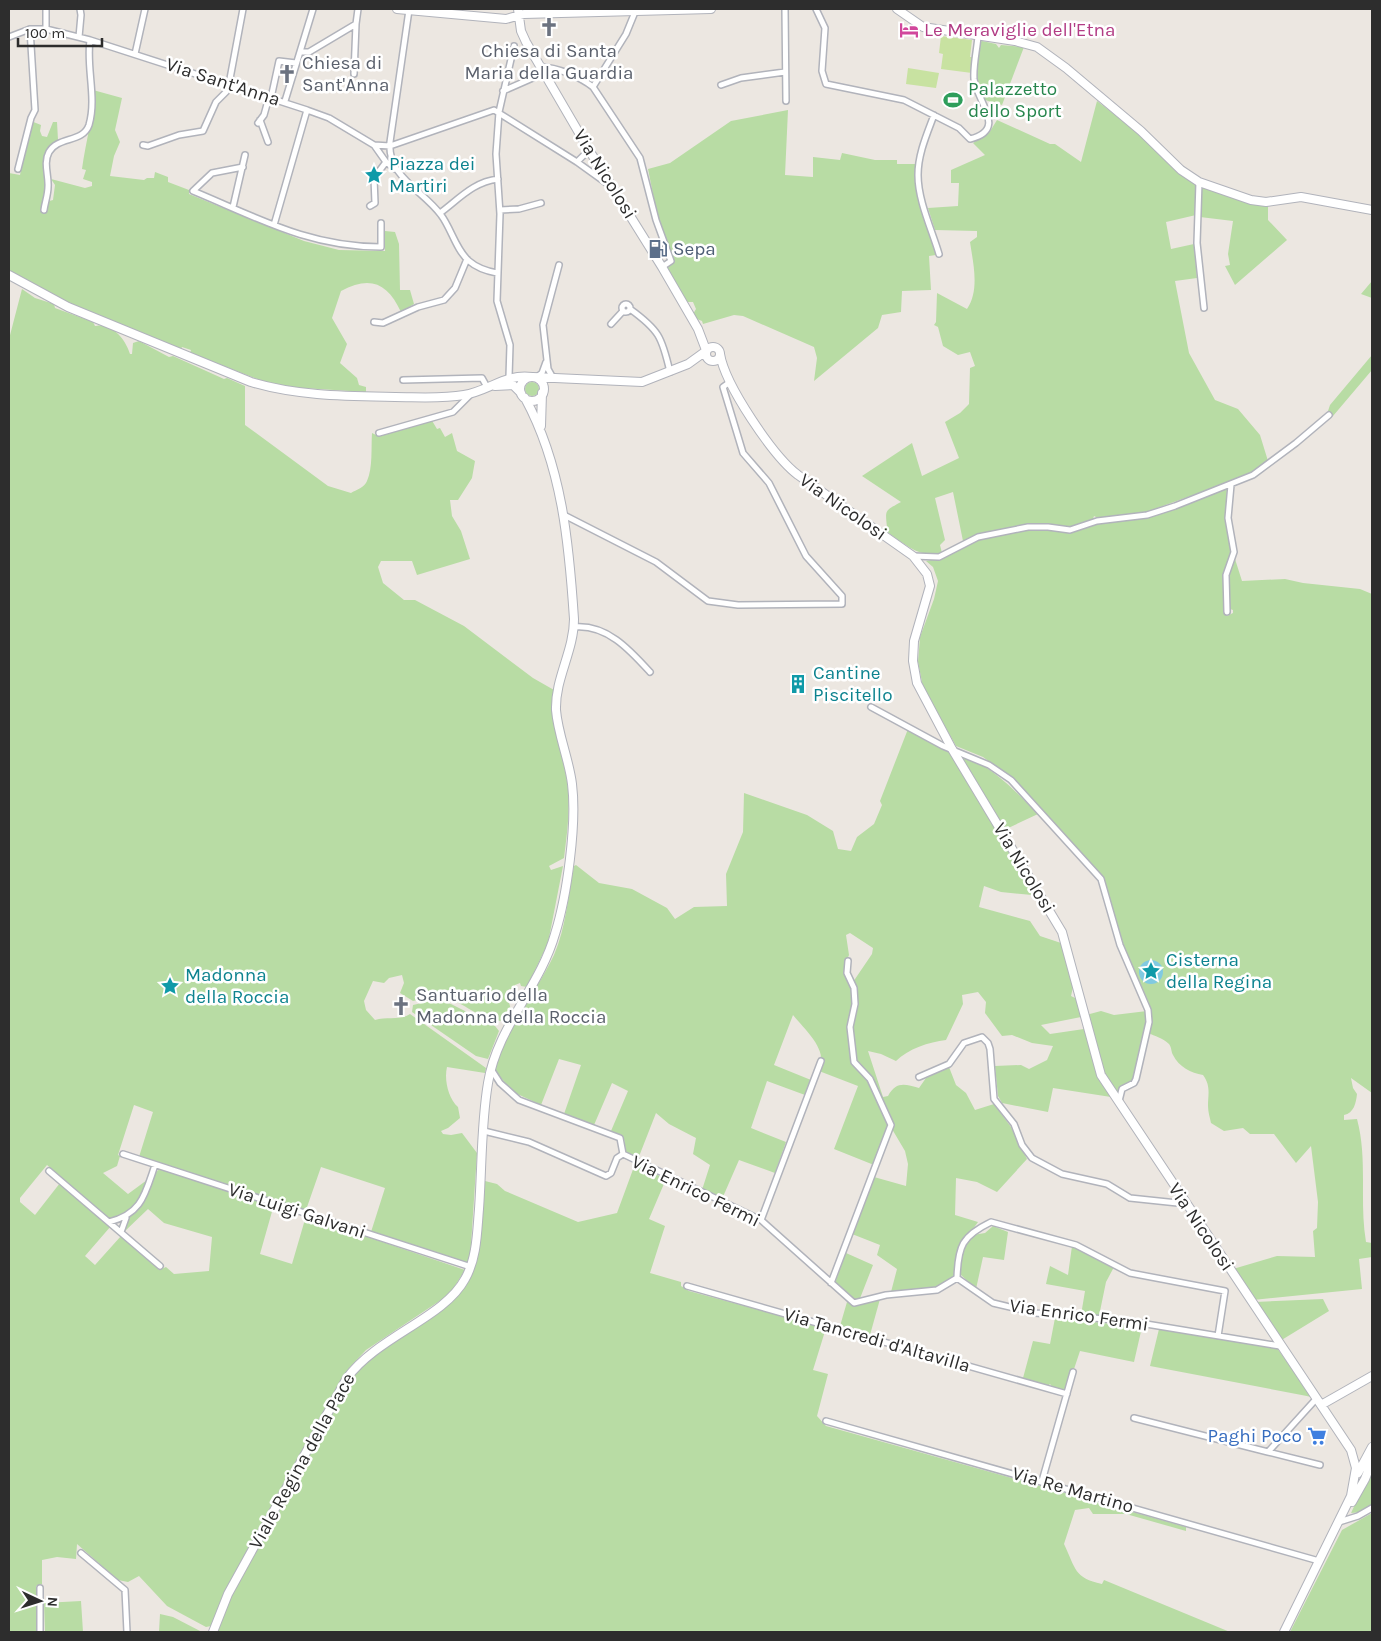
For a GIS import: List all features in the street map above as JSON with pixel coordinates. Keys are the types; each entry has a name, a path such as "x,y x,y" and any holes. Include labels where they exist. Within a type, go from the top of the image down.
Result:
{"street":[{"path":"46,9 46,29"},
{"path":"79,37 82,15 80,9"},
{"path":"135,54 145,9"},
{"path":"143,145 148,146 179,135 203,131 216,102 226,92 229,84 243,9"},
{"path":"284,102 313,9"},
{"path":"354,74 358,9"},
{"path":"397,9 442,11 506,19 520,31"},
{"path":"506,19 518,11 530,14 711,9"},
{"path":"785,9 786,101"},
{"path":"816,9 825,28 822,71 826,84 904,100 959,128 970,139 985,133 989,122 974,82 978,36"},
{"path":"897,9 923,27 1028,43 1046,53 1139,130 1181,170 1199,182 1251,200 1266,202 1301,197 1372,210"},
{"path":"398,171 392,161 392,144 409,10"},
{"path":"518,11 520,31"},
{"path":"592,87 626,34 636,11"},
{"path":"300,52 309,52 356,24"},
{"path":"18,168 31,118 35,110 30,29"},
{"name":"Via Sant'Anna","path":"9,37 30,29 46,29 90,40 270,97 329,118 374,145"},
{"name":"Via Nicolosi","path":"520,31 589,150 662,266 698,329"},
{"path":"44,210 48,187 46,160 50,150 59,143 81,135 89,123 91,93 88,60 90,40"},
{"path":"514,46 499,112 498,308 510,345 508,377 513,385 523,395 537,399 548,383 562,379"},
{"path":"268,142 259,121 264,115 270,97 279,61 296,63"},
{"path":"503,91 550,67 586,82 592,87 640,158 656,220 671,260 662,266"},
{"path":"721,85 740,78 786,72"},
{"path":"274,225 307,110"},
{"path":"374,145 392,144 494,110 588,169 612,187"},
{"path":"934,115 921,153 918,174 920,191 939,254"},
{"path":"374,145 386,162 398,171 440,213 467,259 484,270 497,273"},
{"path":"577,162 589,150"},
{"path":"233,207 245,155"},
{"path":"370,206 375,203 375,175 386,162"},
{"path":"588,169 598,165"},
{"path":"243,167 212,173 194,191 306,238 354,247 381,247 381,223"},
{"path":"440,213 466,191 485,181 498,179"},
{"path":"1199,182 1196,243 1204,308"},
{"path":"500,210 519,209 541,203"},
{"path":"374,322 383,323 418,307 444,300 455,288 467,259"},
{"path":"553,378 549,374 546,359 543,325 544,313 559,265"},
{"path":"9,276 68,307 266,387 307,393 357,396 448,396 471,393 516,375 636,382 670,372 688,364 715,347"},
{"path":"611,324 623,311 625,305 628,306 652,326 659,335 670,372"},
{"path":"698,329 720,354 729,380"},
{"path":"698,329 706,356 729,380"},
{"path":"688,364 717,360 720,354"},
{"path":"541,433 520,388 524,380 534,377 545,368 546,359"},
{"path":"534,377 541,381 543,391 540,413 541,433"},
{"path":"403,380 482,378 488,387"},
{"path":"564,515 656,562 708,600 738,605 842,604 842,596 806,556 769,483 741,448 732,412 723,391 729,380"},
{"name":"Via Nicolosi","path":"729,380 768,443 789,468 913,556 928,574 930,586 914,641 915,673 921,695 1062,932 1096,1063 1118,1104 1351,1450 1355,1458 1356,1477"},
{"path":"488,387 513,385"},
{"path":"378,433 452,412 471,393"},
{"path":"913,556 939,557 978,537 1028,527 1048,526 1066,531 1097,521 1146,515 1219,487 1231,485 1253,475 1296,443 1329,415"},
{"name":"Viale Regina della Pace","path":"213,1632 228,1594 347,1378 371,1352 449,1299 460,1288 471,1267 476,1236 486,1099 491,1069 505,1029 547,958 559,920 569,859 574,808 572,782 559,730 557,700 574,627 564,515 560,492 541,433"},
{"path":"1227,612 1226,575 1234,546 1228,518 1231,485"},
{"path":"574,627 593,626 605,632 619,642 650,672"},
{"path":"871,707 952,749 989,764 1010,780 1101,879 1120,945 1142,992 1149,1016 1136,1079 1134,1083 1122,1089 1118,1104"},
{"path":"830,1283 891,1125 874,1085 854,1062 850,1027 856,1004 854,988 847,972 848,961"},
{"path":"919,1077 952,1062 964,1043 978,1036 985,1038 990,1049 994,1099 1014,1124 1022,1145 1032,1158 1062,1174 1107,1184 1130,1198 1186,1204"},
{"path":"760,1220 821,1061"},
{"name":"Via Enrico Fermi","path":"491,1069 500,1083 519,1100 620,1138 623,1154 760,1220 850,1302 857,1304 886,1295 937,1290 958,1278 994,1303 1035,1313 1128,1321 1280,1346"},
{"path":"484,1131 530,1142 606,1176 611,1173 617,1158 623,1154"},
{"name":"Via Luigi Galvani","path":"123,1154 471,1267"},
{"path":"121,1232 126,1218 146,1191 155,1165"},
{"path":"49,1171 160,1266"},
{"path":"109,1222 126,1218"},
{"path":"958,1278 958,1252 963,1243 971,1234 991,1222 1076,1244 1130,1273 1226,1290 1218,1336"},
{"name":"Via Tancredi d'Altavilla","path":"687,1286 1067,1394"},
{"path":"1042,1482 1073,1372"},
{"path":"1268,1452 1319,1402 1372,1376"},
{"path":"1134,1418 1320,1465"},
{"name":"Via Re Martino","path":"826,1421 1319,1561"},
{"path":"1284,1632 1339,1522 1351,1496 1356,1477 1372,1447"},
{"path":"1339,1522 1366,1479 1372,1461"},
{"path":"1339,1522 1358,1516 1372,1508"},
{"path":"81,1554 124,1590 127,1632"},
{"path":"40,1588 40,1632"}],"green space":[{"path":"941,36 972,40 970,57 974,57 972,73 941,69 943,54 939,53"},
{"path":"980,42 996,44 999,48 1001,45 1024,47 1002,105 985,100 981,93 977,79 977,65"},
{"path":"908,68 939,73 936,88 906,84"},
{"path":"93,90 122,98 115,130 120,142 114,156 110,176 144,180 154,178 155,172 168,177 168,182 189,190 189,194 304,241 339,250 385,251 385,231 395,232 399,244 400,290 410,290 414,304 401,312 396,302 384,288 369,283 361,283 341,291 332,318 347,344 340,363 357,378 359,385 366,387 366,392 286,387 260,380 190,353 191,350 182,347 181,349 66,302 9,271 9,173 20,175 31,121 41,125 40,131 42,136 47,137 53,122 57,122 58,140 48,150 46,155 46,189 41,213 46,211 49,201 53,200 55,185 51,179 85,188 92,186 92,182 83,179 86,170 82,169 91,120"},
{"path":"1097,101 1140,134 1183,176 1196,184 1196,215 1166,222 1171,249 1194,244 1197,278 1175,281 1189,353 1215,400 1238,409 1260,435 1268,461 1246,476 1146,512 1098,518 1094,516 1093,519 1067,529 1029,524 979,534 963,541 953,492 935,498 945,540 940,545 942,553 926,554 918,552 883,529 887,527 887,511 901,502 862,476 912,443 922,476 959,458 945,422 960,413 969,404 970,368 975,366 970,352 958,355 943,346 938,327 934,325 936,322 937,293 967,309 971,302 974,285 974,267 970,242 977,237 977,231 935,230 928,208 958,206 959,183 951,183 951,170 985,155 973,143 989,133 997,120 1050,144 1055,144 1081,162"},
{"path":"788,110 785,175 813,177 813,157 840,160 842,153 875,160 897,160 897,164 916,164 920,199 936,255 929,256 931,290 902,291 901,312 882,315 878,328 814,381 817,358 814,347 743,316 734,315 703,324 693,314 696,309 693,302 686,302 665,267 673,261 657,214 648,169 670,163 731,121"},
{"path":"1201,186 1239,200 1268,206 1268,220 1287,240 1235,285 1225,266 1230,265 1228,254 1233,221 1200,217"},
{"path":"1372,281 1372,298 1361,294"},
{"path":"22,289 35,298 54,304 55,308 93,322 95,326 112,329 124,341 130,354 132,354 133,343 139,341 169,357 173,356 224,379 227,378 245,386 245,425 328,486 351,493 366,483 371,464 372,433 378,436 431,419 437,429 440,428 445,437 452,433 457,451 475,461 472,478 458,500 450,500 452,516 461,531 470,559 417,575 412,561 381,561 378,567 383,583 404,600 415,600 464,626 533,678 554,690 553,713 567,781 569,810 564,858 549,866 551,870 563,866 548,943 527,987 521,986 520,983 515,985 514,991 510,989 506,991 511,1010 504,1021 486,1018 444,997 432,996 413,1001 400,993 404,983 402,975 389,978 384,983 373,981 364,1001 366,1010 375,1020 402,1017 410,1014 486,1068 485,1073 447,1067 448,1088 452,1099 458,1107 460,1118 441,1131 443,1134 451,1135 462,1133 477,1153 470,1260 465,1263 371,1232 385,1188 321,1167 306,1210 139,1157 153,1112 134,1105 118,1155 120,1156 117,1166 103,1173 128,1194 147,1180 139,1201 130,1211 109,1219 47,1165 20,1198 20,1202 35,1215 60,1183 111,1226 85,1256 95,1265 121,1236 159,1270 166,1267 174,1274 209,1271 212,1237 164,1223 148,1209 124,1232 129,1218 145,1199 152,1178 161,1168 271,1204 273,1208 260,1254 292,1264 306,1216 465,1270 453,1289 444,1298 366,1350 349,1368 221,1601 211,1626 206,1627 167,1606 139,1576 128,1582 118,1580 77,1544 76,1559 57,1557 42,1560 42,1584 36,1586 38,1632 9,1632 9,339"},
{"path":"1372,355 1372,370 1333,416 1328,411 1330,405"},
{"path":"529,382 535,382 539,389 535,396 529,396 525,392 525,386"},
{"path":"1227,488 1226,518 1232,550 1223,576 1224,610 1227,616 1233,613 1233,610 1230,609 1228,576 1235,559 1242,581 1285,579 1303,583 1360,589 1372,594 1372,1093 1351,1078 1357,1097 1352,1110 1344,1115 1344,1120 1357,1119 1363,1165 1364,1226 1366,1242 1372,1243 1372,1257 1359,1259 1362,1289 1253,1300 1233,1269 1277,1256 1315,1257 1313,1231 1317,1228 1318,1202 1311,1146 1296,1163 1274,1134 1250,1134 1243,1128 1224,1131 1211,1123 1206,1079 1203,1075 1194,1073 1182,1066 1173,1055 1169,1044 1148,1033 1149,1003 1125,949 1101,875 1010,777 983,757 956,746 923,687 918,662 920,637 934,599 938,581 933,567 926,561 941,558 980,538 1026,529 1048,529 1068,532 1084,525 1157,515"},
{"path":"908,729 949,751 1036,893 1032,895 1001,892 984,886 979,907 1030,921 1040,936 1061,943 1073,987 1071,996 1077,999 1081,1017 1041,1025 1050,1034 1084,1029 1096,1073 1111,1097 1053,1088 1048,1112 1002,1103 998,1096 995,1066 1021,1065 1029,1069 1047,1060 1053,1046 1032,1043 1012,1035 1002,1036 985,1013 986,1002 978,992 962,995 963,1004 946,1040 919,1047 906,1053 896,1061 881,1054 868,1051 883,1097 888,1096 894,1088 901,1085 919,1088 926,1078 949,1067 956,1085 966,1093 975,1110 994,1104 1011,1127 1027,1159 997,1192 977,1182 956,1178 955,1215 978,1222 957,1251 954,1276 933,1289 891,1292 897,1269 877,1255 880,1245 852,1234 874,1177 906,1186 908,1164 905,1151 892,1129 892,1120 875,1085 856,1061 851,1028 857,1002 853,982 872,954 873,948 850,933 846,935 849,955 844,967 854,997 848,1032 852,1045 853,1062 873,1086 889,1123 874,1165 834,1149 858,1086 819,1071 821,1056 819,1048 810,1034 793,1015 774,1065 811,1080 805,1095 767,1081 751,1128 786,1142 775,1173 739,1160 722,1199 702,1190 710,1165 693,1154 696,1138 669,1124 656,1113 638,1159 626,1152 624,1139 611,1131 628,1091 612,1083 594,1125 564,1114 581,1065 559,1059 541,1105 513,1092 495,1071 513,1026 546,970 558,945 564,923 574,866 576,865 599,883 632,889 667,908 675,919 694,907 727,906 726,874 743,832 744,793 807,815 833,831 838,849 851,851 857,837 874,824 882,805 880,801"},
{"path":"964,755 995,774 1038,814 1004,830 961,757"},
{"path":"435,1000 451,1004 495,1026 499,1031 488,1059 476,1056 412,1012 413,1005"},
{"path":"1101,1011 1114,1015 1147,1011 1142,1047 1133,1082 1120,1087 1117,1098 1103,1073 1086,1015"},
{"path":"635,1164 666,1179 649,1219 665,1226 650,1273 681,1282 681,1286 689,1291 826,1328 813,1370 828,1374 817,1416 826,1426 1186,1527 1186,1531 1126,1514 1093,1514 1089,1508 1075,1510 1064,1544 1077,1571 1086,1579 1102,1584 1104,1580 1230,1632 217,1632 230,1599 351,1378 373,1355 444,1307 466,1286 477,1261 485,1181 497,1184 505,1191 578,1222 617,1213"},
{"path":"993,1226 1008,1232 1004,1260 983,1257 976,1289 961,1275 959,1261 963,1247 973,1235 985,1233"},
{"path":"1072,1246 1114,1267 1106,1282 1099,1316 1081,1315 1085,1291 1046,1284 1050,1266 1068,1275"},
{"path":"846,1253 873,1265 859,1301 855,1301 835,1283"},
{"path":"880,1299 870,1335 840,1326 847,1302 857,1306"},
{"path":"1323,1299 1329,1311 1280,1341 1255,1302"},
{"path":"1055,1318 1142,1327 1134,1362 1080,1351 1074,1369 1071,1369 1065,1391 1053,1388 1050,1384 1048,1386 1023,1378 1033,1341 1050,1344"},
{"path":"1159,1329 1277,1348 1312,1397 1150,1366"},
{"path":"1372,1468 1372,1506 1362,1512 1351,1513"},
{"path":"1372,1513 1372,1632 1290,1632 1342,1530"},
{"path":"81,1601 83,1632 45,1632 44,1603"},
{"path":"160,1614 173,1617 202,1632 159,1632"}],"water":[{"name":"Cisterna della Regina","path":"1151,960 1159,964 1163,972 1159,980 1151,984 1143,980 1139,972 1143,964"}],"place":[{"name":"Chiesa di Santa Maria della Guardia","path":"549,27"},
{"name":"Le Meraviglie dell'Etna","path":"909,30"},
{"name":"Chiesa di Sant'Anna","path":"287,74"},
{"name":"Palazzetto dello Sport","path":"953,100"},
{"name":"Piazza dei Martiri","path":"374,175"},
{"name":"Sepa","path":"658,249"},
{"name":"Cantine Piscitello","path":"798,684"},
{"name":"Cisterna della Regina","path":"1151,971"},
{"name":"Madonna della Roccia","path":"170,986"},
{"name":"Santuario della Madonna della Roccia","path":"401,1006"},
{"name":"Paghi Poco","path":"1317,1436"}]}
